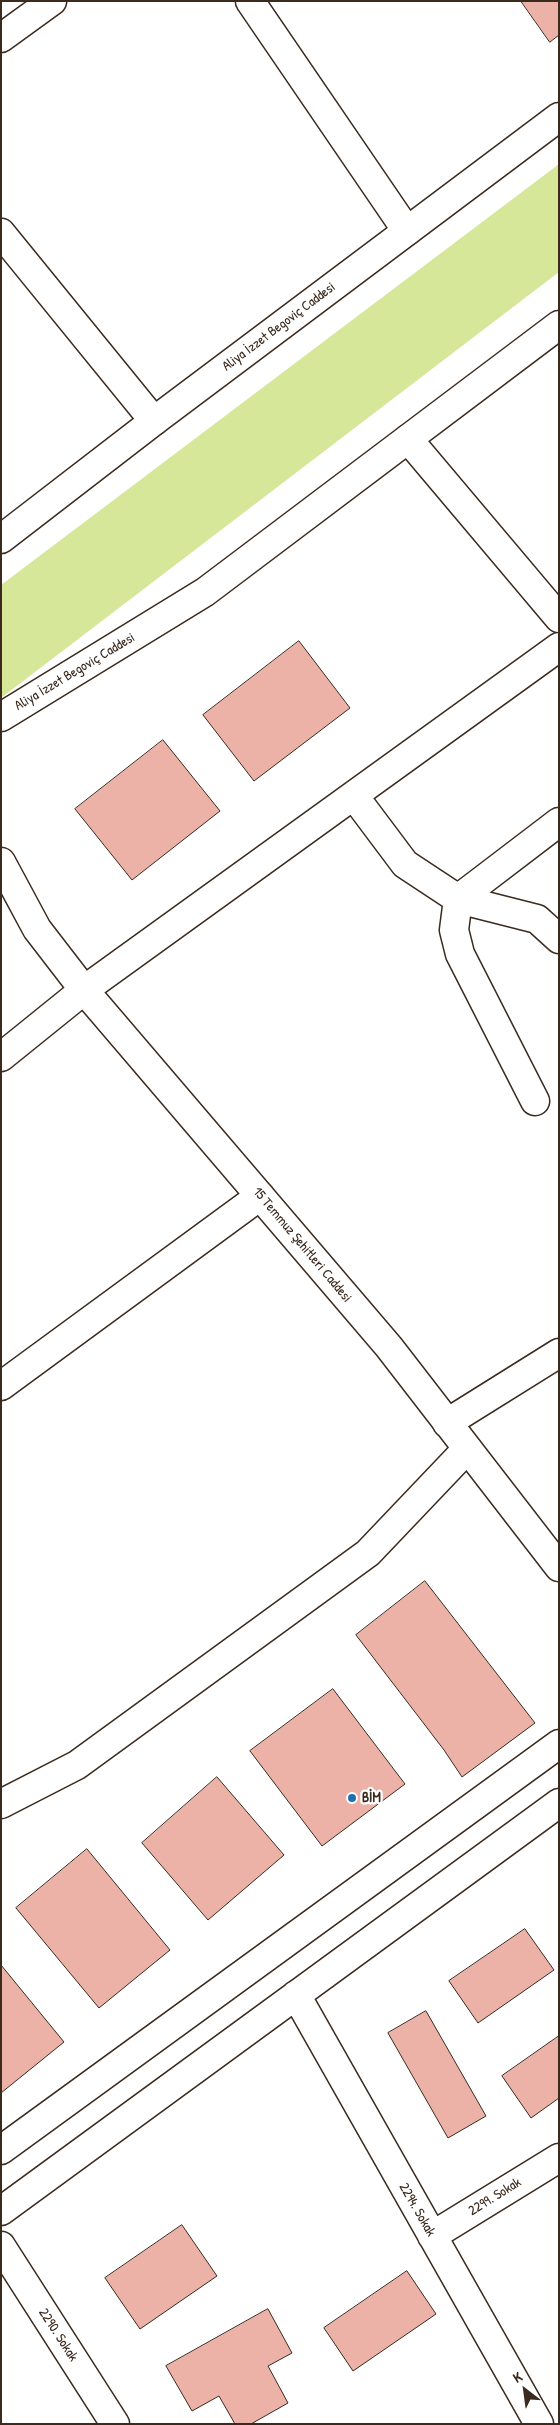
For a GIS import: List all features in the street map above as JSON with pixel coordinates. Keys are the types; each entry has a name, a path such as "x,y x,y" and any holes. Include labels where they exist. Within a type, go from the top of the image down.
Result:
{"street":[{"path":"1,38 52,1"},
{"path":"250,1 407,231"},
{"name":"Aliya İzzet Begoviç Caddesi","path":"1,539 154,421 559,116"},
{"path":"1,234 154,421"},
{"name":"Aliya İzzet Begoviç Caddesi","path":"1,717 205,592 559,325"},
{"path":"408,439 559,618"},
{"path":"1,1057 84,990 559,647"},
{"path":"354,796 405,864 458,899 537,918 559,939"},
{"path":"535,1101 460,954 454,930 458,899 559,822"},
{"path":"1,862 37,929"},
{"path":"1,902 37,929"},
{"name":"15 Temmuz Şehitleri Caddesi","path":"37,929 84,990 389,1347 559,1568"},
{"path":"1,1386 260,1196"},
{"path":"447,1422 559,1353"},
{"path":"1,1804 77,1765 368,1553 467,1449"},
{"path":"1,2150 559,1744"},
{"path":"1,2211 559,1803"},
{"name":"2294. Sokak","path":"296,1995 539,2424"},
{"name":"2299. Sokak","path":"432,2236 559,2158"},
{"name":"2290. Sokak","path":"1,2246 115,2424"}],"green space":[{"path":"559,164 559,272 1,698 1,585"}],"building":[{"path":"521,1 559,1 559,35 550,42"},
{"path":"299,641 350,708 254,781 203,715"},
{"path":"163,740 220,811 132,880 75,809"},
{"path":"425,1581 535,1723 462,1777 444,1750 356,1635"},
{"path":"333,1689 405,1784 322,1846 250,1751"},
{"path":"217,1777 284,1855 208,1920 142,1843"},
{"path":"87,1849 170,1950 99,2008 16,1908"},
{"path":"525,1929 554,1970 478,2023 449,1981"},
{"path":"1,1965 64,2042 1,2093"},
{"path":"426,2011 486,2116 448,2138 388,2033"},
{"path":"559,2036 559,2098 531,2118 502,2076"},
{"path":"182,2225 217,2276 140,2329 105,2278"},
{"path":"407,2271 436,2314 353,2371 324,2328"},
{"path":"268,2309 292,2353 268,2366 288,2403 251,2424 235,2424 219,2396 192,2411 166,2366"}],"place":[{"name":"BİM","path":"352,1798"}]}
